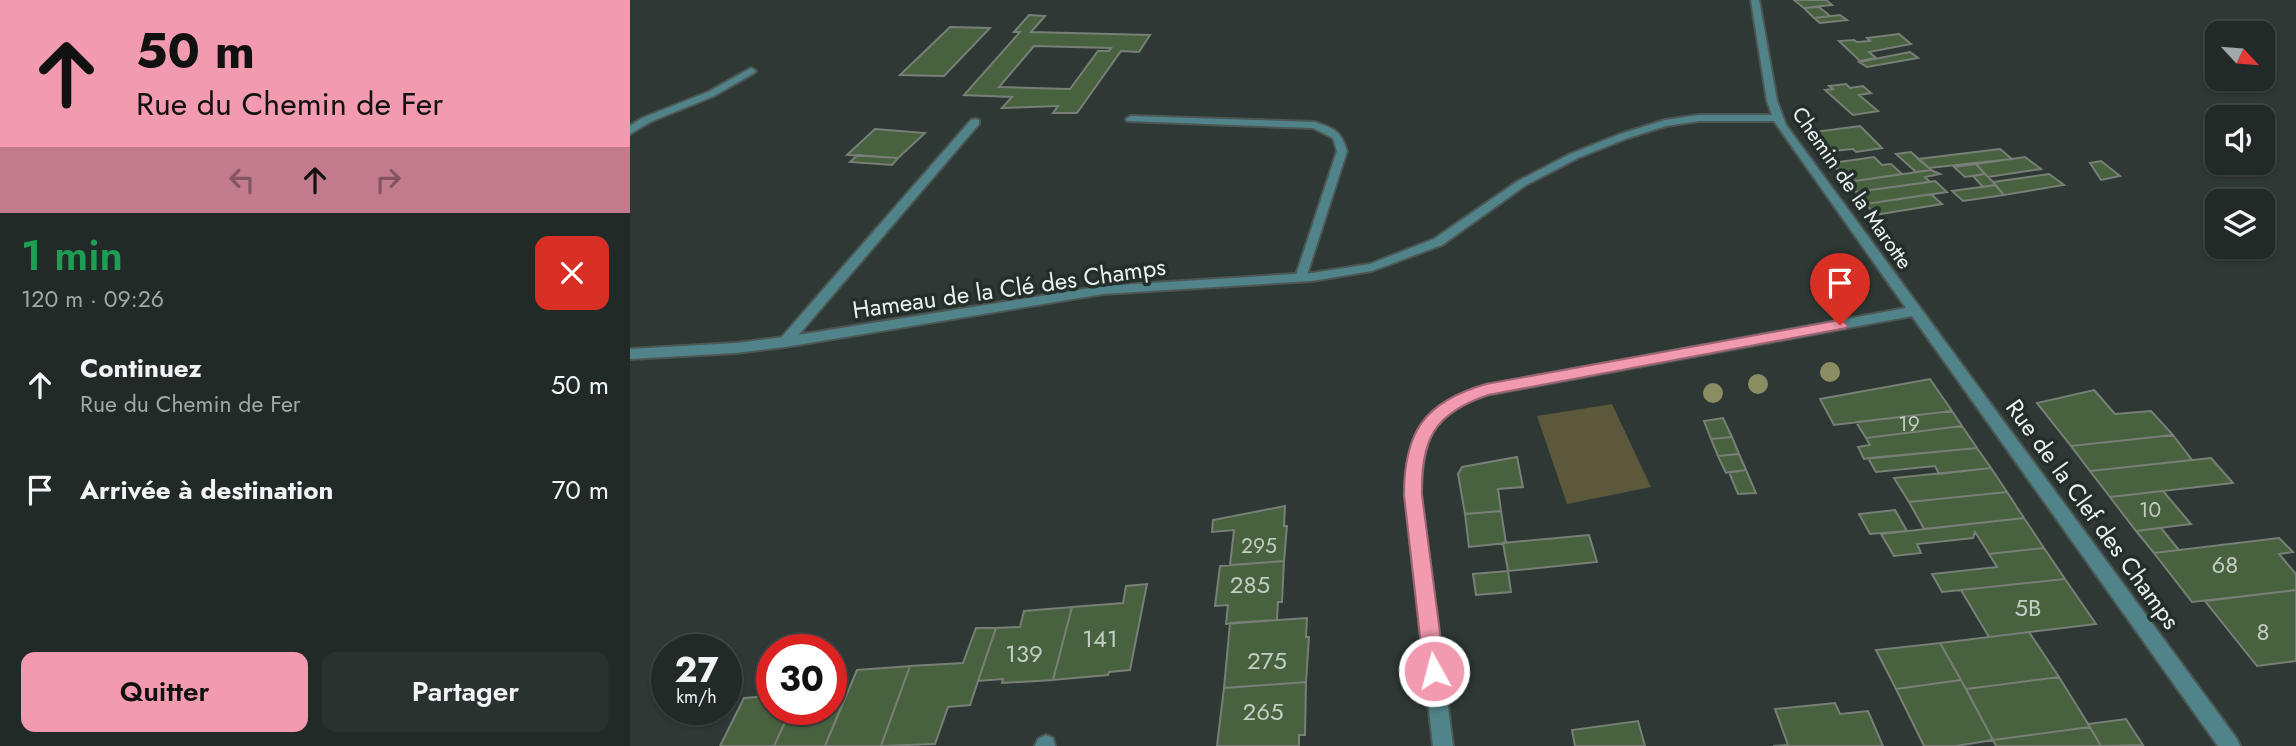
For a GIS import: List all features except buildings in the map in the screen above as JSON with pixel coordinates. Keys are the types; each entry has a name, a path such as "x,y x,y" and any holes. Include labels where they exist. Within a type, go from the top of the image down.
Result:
{"street":[{"name":"Chemin de la Marotte","path":"1755,0 1772,101 1778,118 1916,311"},
{"path":"630,131 646,120 712,94 751,71"},
{"name":"Hameau de la Clé des Champs","path":"630,354 785,342 1103,290 1301,278 1372,267 1415,253 1451,234 1507,193 1549,169 1645,129 1699,117 1778,118"},
{"path":"1131,119 1314,125 1338,137 1342,151 1301,278"},
{"path":"785,342 975,122"},
{"path":"1443,746 1413,495 1416,451 1422,434 1434,419 1464,397 1511,385 1916,311"},
{"name":"Rue de la Clef des Champs","path":"1916,311 2230,746"}],"shaded area":[{"path":"1612,404 1651,487 1567,504 1537,416"}],"route":[{"path":"1434,671 1413,495 1416,451 1422,434 1434,419 1464,397 1486,390 1840,325"}]}
